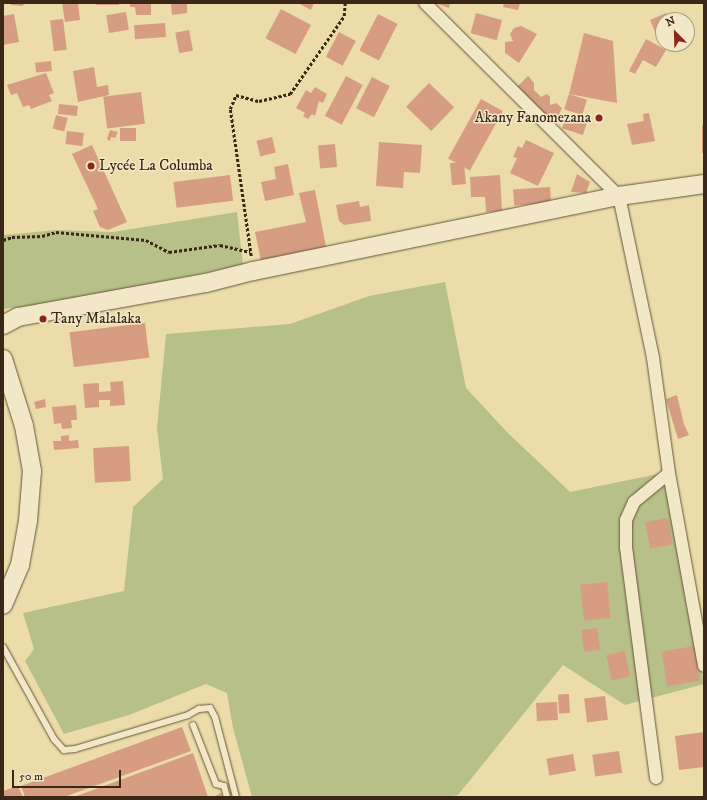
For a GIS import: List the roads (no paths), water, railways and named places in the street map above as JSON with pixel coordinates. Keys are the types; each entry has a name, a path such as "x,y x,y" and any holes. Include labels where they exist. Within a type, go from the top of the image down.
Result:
{"street":[{"path":"424,3 619,196 653,358 669,473 704,666"},
{"path":"3,325 18,317 206,283 253,271 619,196 704,184"},
{"path":"3,359 24,426 32,471 28,521 20,564 3,605"},
{"path":"656,778 626,548 626,520 634,502 669,473"}],"lane":[{"path":"3,647 54,739 64,750 75,749 188,715 199,709 210,708 215,717 236,797"},
{"path":"193,725 216,784 224,786 227,797"}],"place":[{"name":"Akany Fanomezana","path":"599,118"},
{"name":"Lycée La Columba","path":"91,166"},
{"name":"Tany Malalaka","path":"43,319"}]}
